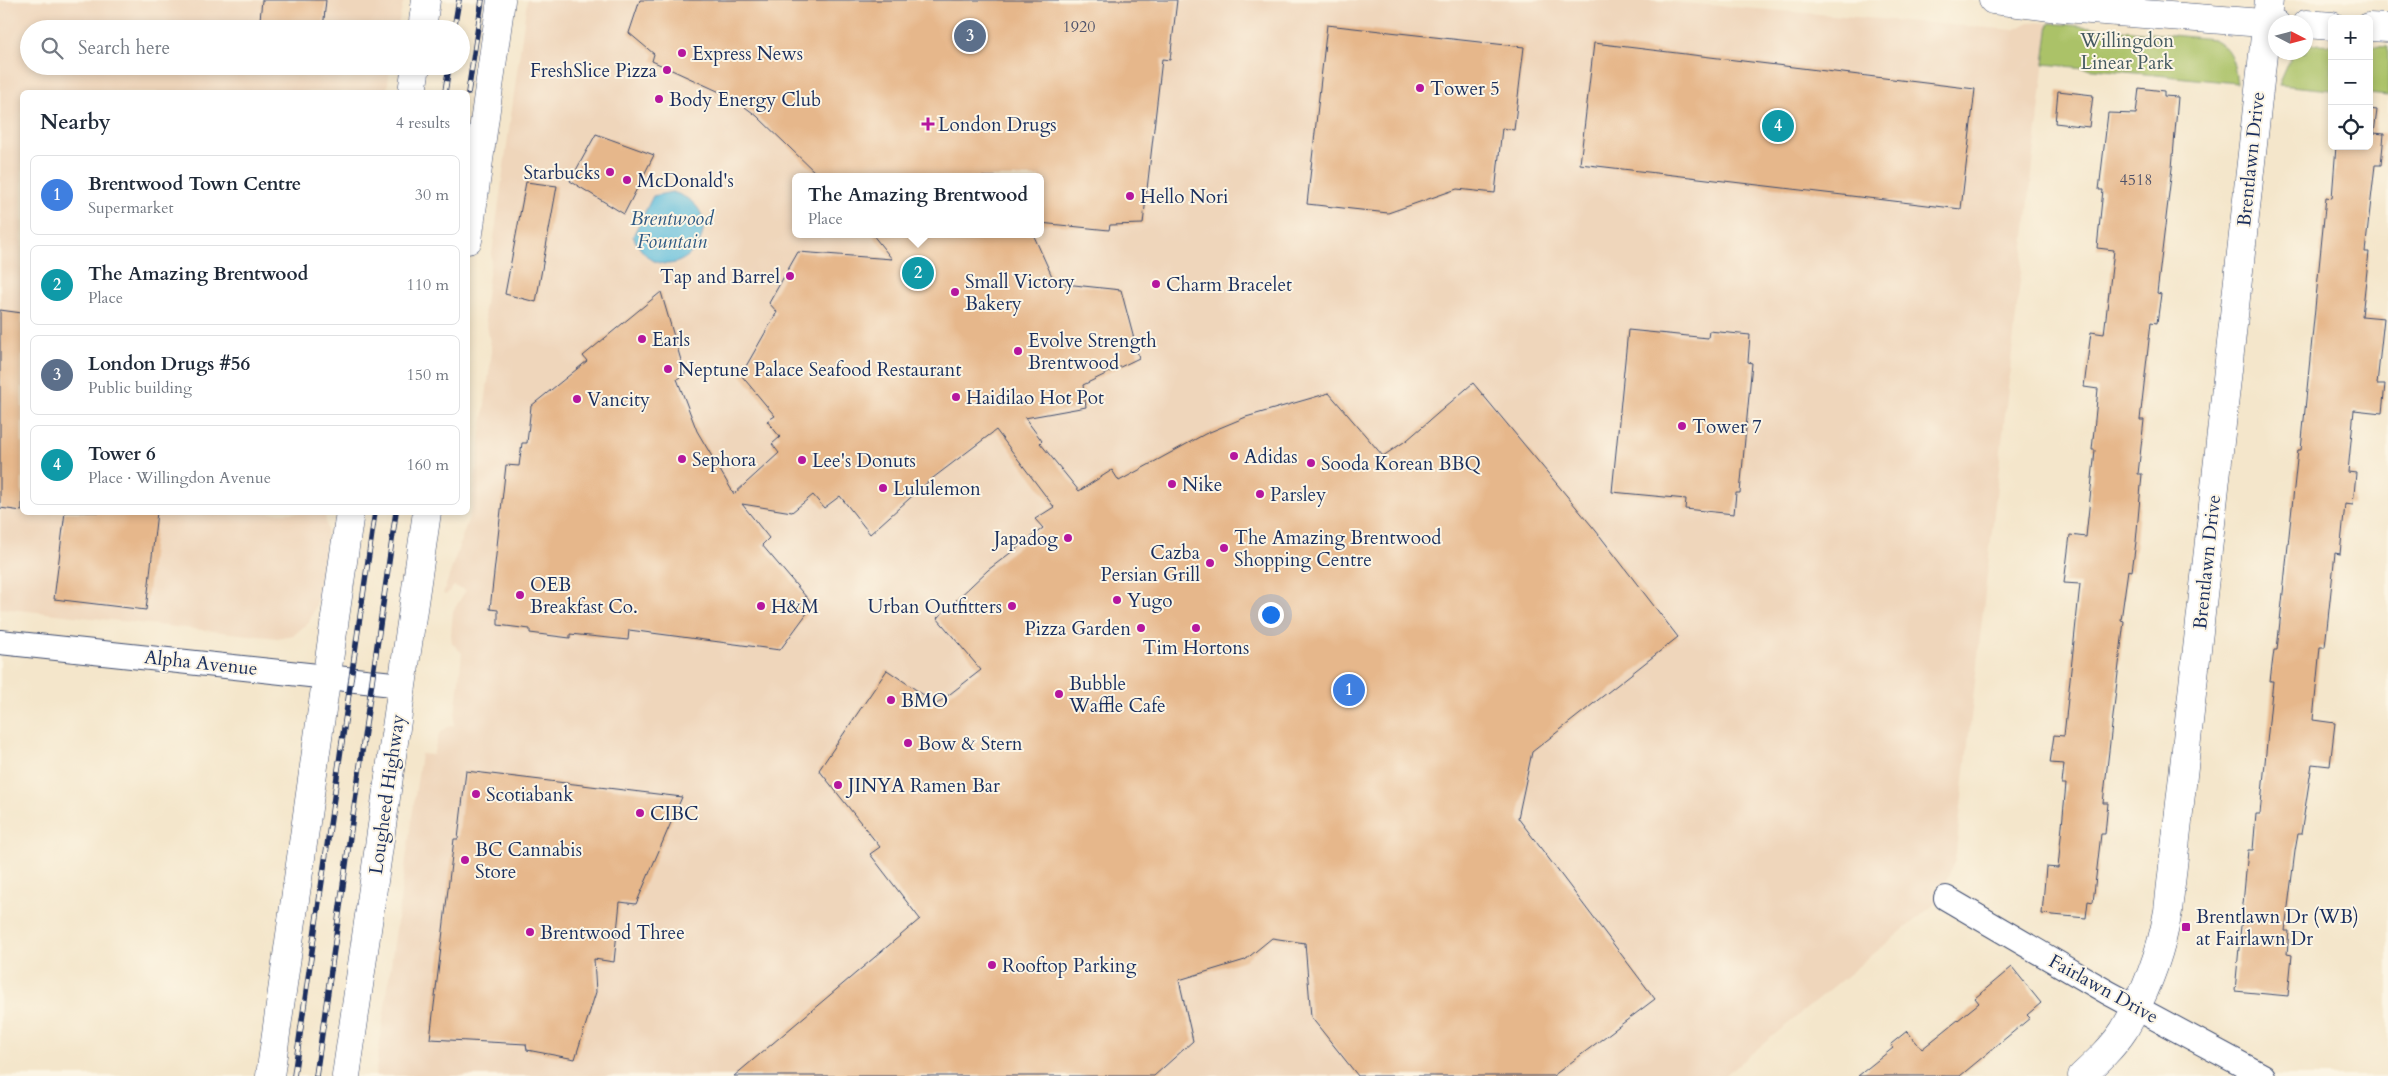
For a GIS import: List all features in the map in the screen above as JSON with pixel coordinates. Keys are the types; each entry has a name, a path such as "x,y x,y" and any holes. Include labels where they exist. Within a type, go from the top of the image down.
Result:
{"main road":[{"path":"423,20 426,0"},
{"path":"470,225 501,0"},
{"path":"1993,0 2051,7 2268,16"},
{"path":"2313,25 2328,26"},
{"path":"2373,27 2388,28"},
{"name":"Brentlawn Drive","path":"2082,1076 2124,1031 2160,952 2168,911 2268,34"},
{"path":"412,90 415,75"},
{"path":"270,1076 350,515"},
{"name":"Lougheed Highway","path":"346,1076 427,515"}],"street":[{"name":"Alpha Avenue","path":"0,642 328,675 402,685"},
{"name":"Fairlawn Drive","path":"1946,898 2263,1076"}],"shaded area":[{"path":"0,0 404,0 399,20 20,20 20,75 389,75 387,90 20,90 20,515 325,515 327,530 316,605 309,622 294,635 277,638 0,608"},
{"name":"The Amazing Brentwood Shopping Centre","path":"527,0 1647,0 2014,30 2029,22 2049,23 1955,860 1937,902 1724,1076 375,1076 421,754 433,755 439,734 446,728 454,725 462,653 452,643 453,611 466,590 454,586 446,595 443,594 471,511 492,351 484,311"}],"green space":[{"name":"Willingdon Linear Park","path":"2049,23 2213,39 2224,47 2231,57 2237,83 2044,64"},
{"path":"2313,45 2328,45 2328,90 2279,85 2290,60 2313,60"},
{"path":"2373,46 2388,47 2388,96 2373,94"}],"water":[{"name":"Brentwood Fountain","path":"672,192 694,203 703,219 702,235 694,250 680,261 664,264 648,257 633,236 653,196"}],"building":[{"path":"262,0 326,0 324,20 260,20"},
{"path":"640,0 1177,0 1170,60 1162,59 1143,224 1110,225 1109,230 1044,223 1044,173 816,173 757,116 733,98 652,61 654,54 629,33"},
{"name":"Tower 5","path":"1327,25 1524,47 1514,130 1502,128 1495,193 1457,189 1388,213 1307,204"},
{"path":"1594,43 1975,89 1961,209 1580,164"},
{"path":"2139,88 2164,91 2164,96 2178,97 2172,168 2157,293 2161,294 2157,323 2151,322 2140,420 2144,420 2138,474 2142,474 2132,571 2128,570 2121,620 2124,621 2103,803 2108,803 2105,834 2101,834 2093,902 2088,901 2086,918 2042,914 2046,867 2058,868 2066,784 2062,784 2064,764 2050,763 2054,735 2064,736 2080,584 2064,583 2070,535 2086,537 2095,450 2092,450 2098,389 2084,387 2091,332 2104,334 2114,250 2097,248 2103,190 2099,190 2108,113 2136,114"},
{"path":"2058,91 2093,95 2089,127 2055,123"},
{"path":"2373,110 2377,110 2374,133 2384,134 2381,165 2375,165 2365,252 2369,252 2362,316 2384,318 2377,384 2385,384 2382,413 2354,410 2348,472 2356,473 2353,505 2345,504 2340,554 2335,553 2325,647 2320,647 2313,720 2335,723 2330,766 2312,764 2301,834 2298,834 2295,851 2285,931 2289,931 2287,954 2292,955 2288,996 2235,991 2248,850 2253,850 2256,814 2260,814 2273,681 2270,681 2274,650 2277,650 2298,450 2301,450 2326,197 2332,198 2336,150 2373,150"},
{"path":"596,134 654,155 624,214 570,181"},
{"path":"526,182 557,186 536,302 505,294"},
{"path":"875,238 1035,238 1055,283 1121,290 1139,358 1083,385 1086,407 1025,418 1042,441 1040,443 1079,491 1112,470 1119,481 1205,434 1246,417 1329,393 1383,456 1407,440 1473,383 1596,531 1678,637 1532,752 1518,818 1655,999 1553,1076 1358,1076 1311,1017 1305,943 1272,938 1245,960 1179,980 1193,1041 1154,1076 734,1076 920,919 870,854 880,847 819,770 887,670 937,704 981,670 937,618 988,570 1043,528 1035,519 1054,507 996,430 929,481 870,534 840,496 824,508 813,495 792,512 742,504 769,538 762,545 813,605 780,650 629,630 628,640 570,634 570,638 530,633 530,629 498,625 498,610 490,609 506,465 519,466 522,443 527,443 531,406 587,361 583,356 661,292 685,374 677,379 697,431 734,494 779,453 772,444 780,437 767,421 775,416 741,375 777,312 769,303 798,252 892,259"},
{"path":"0,310 20,313 20,511 0,508"},
{"name":"Tower 7","path":"1628,330 1708,338 1709,331 1750,335 1748,362 1752,363 1740,493 1736,493 1734,514 1685,509 1686,499 1612,492"},
{"path":"65,515 157,515 146,610 54,599"},
{"name":"Brentwood Three","path":"466,771 682,797 636,904 620,902 614,962 594,959 596,992 575,1059 527,1050 526,1044 430,1039 454,839 458,839"},
{"path":"2012,967 2041,1003 2027,1015 2030,1018 1960,1076 1858,1076 1893,1048 1891,1044 1907,1031 1922,1049 1979,1003 1975,998"}],"railway":[{"path":"456,20 459,0"},
{"path":"468,90 482,0"},
{"path":"445,90 448,75"},
{"path":"294,1076 375,515"},
{"path":"316,1076 396,515"}],"place":[{"name":"London Drugs #56","path":"970,36"},
{"name":"Express News","path":"682,53"},
{"name":"FreshSlice Pizza","path":"667,70"},
{"name":"Tower 5","path":"1420,88"},
{"name":"Body Energy Club","path":"659,99"},
{"name":"London Drugs","path":"928,124"},
{"name":"Tower 6","path":"1778,126"},
{"name":"Starbucks","path":"610,172"},
{"name":"McDonald's","path":"627,180"},
{"name":"Hello Nori","path":"1130,196"},
{"name":"The Amazing Brentwood","path":"918,273"},
{"name":"Tap and Barrel","path":"790,276"},
{"name":"Charm Bracelet","path":"1156,284"},
{"name":"Small Victory Bakery","path":"955,292"},
{"name":"Earls","path":"642,339"},
{"name":"Evolve Strength Brentwood","path":"1018,351"},
{"name":"Neptune Palace Seafood Restaurant","path":"668,369"},
{"name":"Haidilao Hot Pot","path":"956,397"},
{"name":"Vancity","path":"577,399"},
{"name":"Tower 7","path":"1682,426"},
{"name":"Adidas","path":"1234,456"},
{"name":"Sephora","path":"682,459"},
{"name":"Lee's Donuts","path":"802,460"},
{"name":"Sooda Korean BBQ","path":"1311,463"},
{"name":"Nike","path":"1172,484"},
{"name":"Lululemon","path":"883,488"},
{"name":"Parsley","path":"1260,494"},
{"name":"Japadog","path":"1068,538"},
{"name":"The Amazing Brentwood Shopping Centre","path":"1224,548"},
{"name":"Cazba Persian Grill","path":"1210,563"},
{"name":"OEB Breakfast Co.","path":"520,595"},
{"name":"Yugo","path":"1117,600"},
{"name":"H&M","path":"761,606"},
{"name":"Urban Outfitters","path":"1012,606"},
{"name":"Pizza Garden","path":"1141,628"},
{"name":"Tim Hortons","path":"1196,628"},
{"name":"Brentwood Town Centre","path":"1349,690"},
{"name":"Bubble Waffle Cafe","path":"1059,694"},
{"name":"BMO","path":"891,700"},
{"name":"Bow & Stern","path":"908,743"},
{"name":"JINYA Ramen Bar","path":"838,785"},
{"name":"Scotiabank","path":"476,794"},
{"name":"CIBC","path":"640,813"},
{"name":"BC Cannabis Store","path":"465,860"},
{"name":"Brentlawn Dr (WB) at Fairlawn Dr","path":"2186,927"},
{"name":"Brentwood Three","path":"530,932"},
{"name":"Rooftop Parking","path":"992,965"}]}
